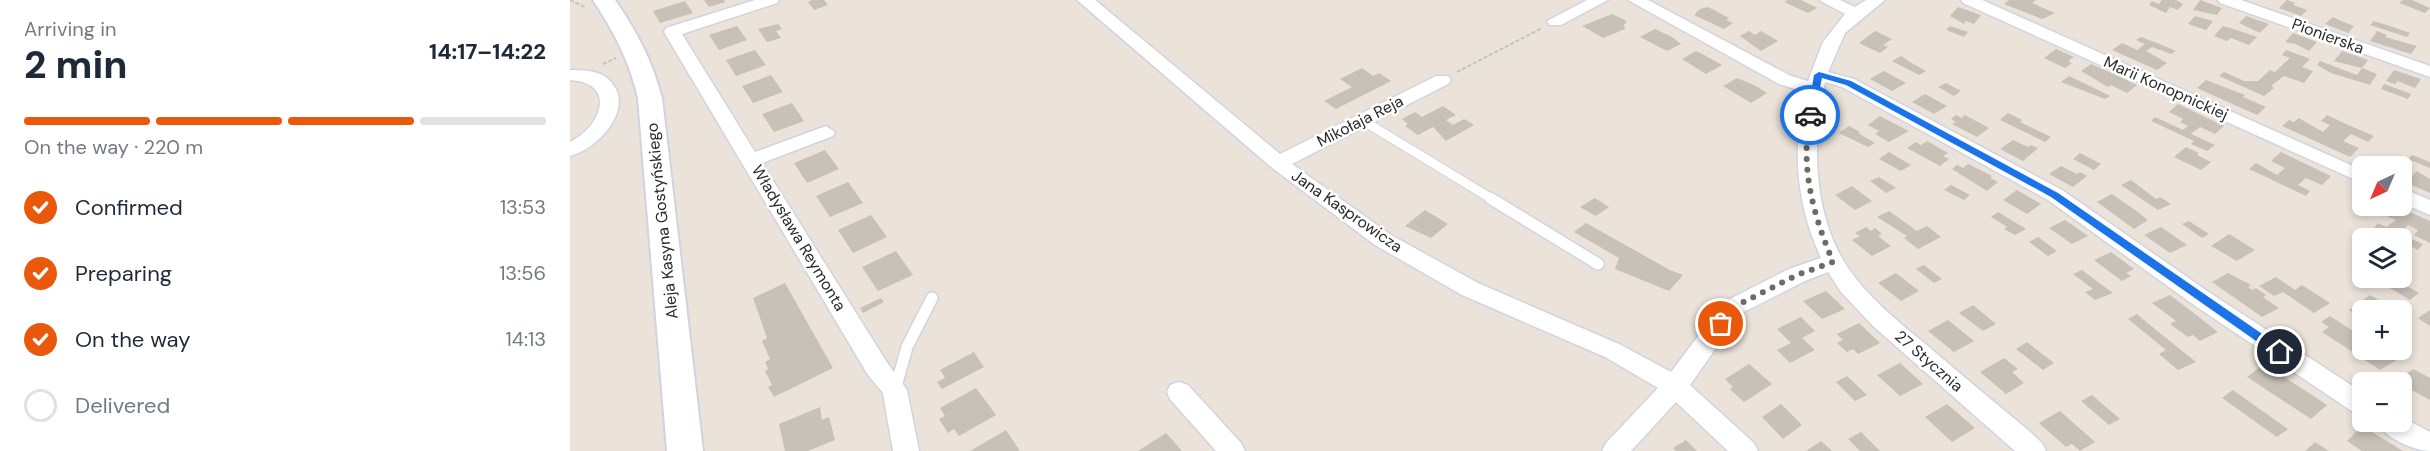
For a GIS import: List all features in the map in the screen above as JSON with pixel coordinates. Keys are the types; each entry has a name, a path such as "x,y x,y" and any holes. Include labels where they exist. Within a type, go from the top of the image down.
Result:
{"street":[{"name":"Władysława Reymonta","path":"771,0 672,32 877,368 895,390 906,451"},
{"name":"Jana Kasprowicza","path":"1085,0 1278,163 1383,240 1470,290 1613,351 1675,387 1745,451"},
{"path":"1555,21 1600,0"},
{"path":"1636,0 1785,80 1848,83 2055,195 2202,299 2352,398"},
{"path":"1827,0 1855,13"},
{"name":"27 Stycznia","path":"1876,0 1840,26 1829,41 1817,82 1805,140 1810,198 1819,230 1833,262 1859,297 1888,326 2033,451"},
{"name":"Marii Konopnickiej","path":"1969,0 2352,172"},
{"name":"Pionierska","path":"2226,0 2430,72"},
{"name":"Aleja Kasyna Gostyńskiego","path":"598,3 629,37 642,66 650,98 685,451"},
{"path":"570,75 582,74 602,83 609,100 609,115 601,131 580,147 570,150"},
{"name":"Mikołaja Reja","path":"1278,163 1442,80"},
{"path":"752,160 826,132"},
{"path":"2412,200 2430,208"},
{"path":"1615,451 1675,387 1732,308 1797,275 1833,262"},
{"path":"1179,392 1232,451"},
{"path":"2408,432 2430,444"}],"lane":[{"path":"1362,120 1598,264"},
{"path":"895,390 907,347 932,298"}],"path":[{"path":"570,0 598,3"},
{"path":"1442,80 1555,21"},
{"path":"618,57 621,63"}],"building":[{"path":"704,0 724,0 725,2 709,7"},
{"path":"824,0 828,5 814,10 808,2"},
{"path":"1801,0 1817,8 1808,13 1784,2"},
{"path":"2009,0 2036,0 2032,3 2055,13 2042,19 2004,4"},
{"path":"2162,0 2176,0 2183,4 2178,10 2170,7 2166,13 2149,5 2152,1 2159,4"},
{"path":"2200,0 2222,8 2217,15 2193,10"},
{"path":"2287,0 2307,10 2301,16 2279,8"},
{"path":"2403,0 2412,0 2430,8 2425,13 2399,3"},
{"path":"685,1 693,13 660,23 653,11"},
{"path":"1708,7 1729,18 1726,20 1733,23 1724,29 1694,15 1700,9"},
{"path":"1958,7 1981,15 1974,24 1966,21 1964,24 1950,16"},
{"path":"1612,14 1627,22 1624,24 1625,29 1603,38 1582,26"},
{"path":"2195,16 2213,21 2206,30 2188,24"},
{"path":"2246,16 2269,24 2260,33 2239,23"},
{"path":"2333,17 2354,26 2348,33 2325,24"},
{"path":"2374,21 2410,33 2407,37 2370,25"},
{"path":"778,24 782,29 776,31 781,38 767,42 758,29"},
{"path":"737,26 747,40 719,50 709,35"},
{"path":"1950,26 1968,32 1964,37 1946,30"},
{"path":"2223,26 2257,37 2249,45 2231,38 2227,41 2214,36"},
{"path":"1655,29 1681,44 1667,51 1640,37"},
{"path":"1749,31 1755,35 1761,31 1778,41 1761,51 1740,36"},
{"path":"1875,31 1892,39 1883,45 1888,47 1880,53 1859,43"},
{"path":"2377,31 2387,35 2385,37 2417,46 2411,54 2370,41"},
{"path":"2293,33 2317,42 2309,51 2296,44 2285,42"},
{"path":"2141,37 2176,51 2171,54 2152,47 2146,51 2167,63 2157,70 2112,50 2122,43 2137,50 2145,44 2136,40"},
{"path":"2056,49 2074,57 2068,61 2072,63 2065,68 2044,58"},
{"path":"755,50 766,65 736,76 726,60"},
{"path":"2286,50 2310,59 2302,67 2313,71 2304,83 2284,76 2271,86 2274,88 2264,96 2219,76 2224,72 2244,81 2258,81 2270,70 2275,72 2290,58 2282,55"},
{"path":"1696,51 1722,65 1706,74 1682,59"},
{"path":"2342,51 2368,60 2362,68 2334,61"},
{"path":"1901,56 1926,71 1919,75 1892,61"},
{"path":"2320,61 2357,75 2362,68 2377,74 2370,85 2331,73 2317,65"},
{"path":"2091,64 2137,85 2127,93 2111,85 2108,87 2081,71"},
{"path":"1362,68 1373,76 1379,73 1391,81 1336,109 1324,101 1352,87 1340,79"},
{"path":"2394,70 2421,79 2415,88 2398,81 2395,84 2386,81"},
{"path":"1884,71 1906,83 1892,91 1870,79"},
{"path":"771,75 783,92 753,103 742,86"},
{"path":"2069,76 2110,96 2105,99 2061,82"},
{"path":"1737,78 1767,93 1751,103 1723,86"},
{"path":"2206,80 2245,95 2243,97 2266,107 2257,115 2197,88"},
{"path":"1946,83 1961,91 1954,96 1938,87"},
{"path":"2384,84 2411,94 2408,99 2381,89"},
{"path":"1925,94 1947,106 1934,114 1912,102"},
{"path":"792,103 804,121 774,132 762,114"},
{"path":"2178,104 2224,126 2215,134 2200,127 2191,134 2215,145 2207,151 2191,144 2194,141 2151,121 2155,117 2183,130 2188,126 2180,122 2183,119 2169,112"},
{"path":"1443,106 1456,115 1446,120 1453,125 1464,119 1474,125 1446,141 1433,127 1418,135 1405,126 1408,124 1402,119 1415,112 1422,117"},
{"path":"2008,113 2022,120 2020,122 2051,137 2045,142 2000,120"},
{"path":"1956,115 1961,118 1965,115 1989,128 1977,137 1952,124 1956,122 1951,119"},
{"path":"2327,115 2374,136 2368,142 2351,134 2343,141 2359,148 2350,157 2282,126 2289,120 2294,122 2299,118 2323,132 2330,125 2321,121"},
{"path":"1880,116 1909,131 1889,142 1875,134 1879,131 1868,125"},
{"path":"1849,126 1875,143 1868,147 1839,133"},
{"path":"2013,140 2028,147 2031,145 2038,148 2023,161 2000,149"},
{"path":"1927,141 1948,153 1943,156 1949,159 1940,166 1907,148 1916,142 1921,145"},
{"path":"2186,147 2211,162 2201,170 2174,157"},
{"path":"825,150 839,169 807,183 794,163"},
{"path":"1889,152 1911,165 1901,171 1879,159"},
{"path":"2281,152 2331,176 2322,185 2306,178 2298,185 2310,191 2306,196 2249,169 2256,163 2277,175 2285,168 2271,161"},
{"path":"2080,153 2101,164 2094,170 2073,159"},
{"path":"2411,156 2430,162 2430,168 2412,161"},
{"path":"1968,164 1992,176 1990,178 1998,182 1987,191 1952,169 1957,165 1963,168"},
{"path":"2061,166 2087,176 2073,187 2049,174"},
{"path":"2417,171 2430,179 2430,193 2412,185 2412,176"},
{"path":"1879,177 1896,188 1886,193 1870,181"},
{"path":"2131,180 2156,199 2160,197 2171,204 2158,210 2121,185"},
{"path":"848,182 863,203 830,217 816,196"},
{"path":"1951,185 1970,195 1964,200 1944,190"},
{"path":"1852,186 1872,201 1855,210 1835,195"},
{"path":"2017,190 2041,204 2027,214 2003,200"},
{"path":"2112,194 2148,220 2134,229 2097,202"},
{"path":"1595,198 1609,207 1596,216 1580,207"},
{"path":"1425,210 1448,224 1431,238 1405,226"},
{"path":"1889,211 1917,231 1927,226 1941,237 1918,249 1904,238 1907,236 1877,217"},
{"path":"1998,212 2026,229 2015,235 2004,229 2007,227 1991,217"},
{"path":"2412,213 2430,221 2430,243 2414,235 2418,230 2408,225 2406,228 2374,228 2378,223 2386,227 2396,220 2387,216 2412,216"},
{"path":"871,215 887,237 853,253 838,230"},
{"path":"2065,220 2088,236 2072,244 2049,228"},
{"path":"2189,221 2209,234 2202,238 2182,224"},
{"path":"1586,223 1683,275 1669,291 1615,269 1619,258 1574,232"},
{"path":"1866,227 1871,231 1875,228 1882,234 1878,236 1891,246 1872,256 1852,240 1860,236 1855,233"},
{"path":"2161,227 2187,245 2170,253 2144,235"},
{"path":"2229,234 2255,250 2237,261 2211,246"},
{"path":"2038,237 2057,251 2048,256 2029,242"},
{"path":"2412,239 2423,244 2418,250 2412,247"},
{"path":"896,251 913,275 878,291 862,267"},
{"path":"2111,252 2134,269 2126,273 2131,276 2122,281 2094,260"},
{"path":"1924,265 1942,279 1934,283 1916,269"},
{"path":"2082,270 2113,293 2095,300 2085,292 2093,289 2073,274"},
{"path":"1896,273 1919,291 1901,301 1878,283"},
{"path":"2228,273 2251,285 2248,287 2252,290 2256,288 2266,295 2263,297 2279,308 2262,317 2212,282"},
{"path":"2276,277 2295,290 2302,285 2330,303 2314,313 2283,292 2274,296 2259,286"},
{"path":"785,283 833,368 774,397 768,387 772,385 765,371 768,369 765,362 770,359 762,341 767,338 753,298"},
{"path":"2390,288 2410,288 2419,293 2410,300"},
{"path":"1826,291 1845,309 1822,319 1803,301"},
{"path":"2170,295 2218,332 2200,341 2193,335 2188,337 2170,324 2176,321 2152,303"},
{"path":"2370,295 2379,300 2363,300"},
{"path":"881,298 884,302 863,313 860,308"},
{"path":"1973,305 1996,324 1983,331 1959,313"},
{"path":"2430,310 2430,326 2418,318"},
{"path":"2137,314 2196,362 2178,370 2159,354 2166,350 2128,319"},
{"path":"2330,316 2352,330 2352,352 2322,332 2329,327 2321,322"},
{"path":"1801,317 1815,331 1802,338 1815,350 1790,363 1777,350 1791,343 1777,329"},
{"path":"1948,320 1974,341 1954,352 1928,331"},
{"path":"1859,323 1880,343 1858,354 1853,349 1847,352 1837,343 1843,340 1837,334"},
{"path":"2027,342 2054,363 2043,370 2016,349"},
{"path":"974,352 984,367 942,389 937,382 945,378 940,370"},
{"path":"2004,358 2018,369 2012,372 2024,383 2006,394 1980,372"},
{"path":"2365,360 2397,360 2380,370"},
{"path":"1900,363 1923,384 1900,396 1877,375"},
{"path":"1749,364 1772,384 1744,402 1730,389 1733,387 1725,379"},
{"path":"2264,364 2327,405 2311,419 2247,377"},
{"path":"2413,369 2430,378 2430,400 2412,390 2412,372 2409,372"},
{"path":"1847,376 1867,395 1855,401 1836,382"},
{"path":"976,388 996,415 959,436 954,429 948,433 939,419 945,416 940,408"},
{"path":"2233,390 2288,429 2277,437 2222,398"},
{"path":"2092,395 2120,419 2109,425 2081,401"},
{"path":"1781,404 1802,425 1783,439 1762,417"},
{"path":"1947,404 1975,428 1952,442 1925,417"},
{"path":"820,407 822,420 829,417 835,440 808,451 785,451 779,424"},
{"path":"2060,411 2095,442 2080,451 2072,444 2066,447 2039,423"},
{"path":"1006,430 1020,451 970,451"},
{"path":"1861,432 1880,451 1860,451 1848,439"},
{"path":"2356,432 2372,432 2403,451 2362,451 2347,441"},
{"path":"1166,433 1182,451 1138,451"},
{"path":"1686,440 1697,451 1676,451 1673,448"},
{"path":"1821,441 1832,451 1806,451"},
{"path":"2315,442 2329,451 2305,451"}],"way so far":[{"path":"1721,324 1732,308 1797,275 1833,262 1819,230 1810,198 1805,140 1810,115"}],"route":[{"path":"1810,115 1819,75 1848,83 2055,195 2280,352"}]}
